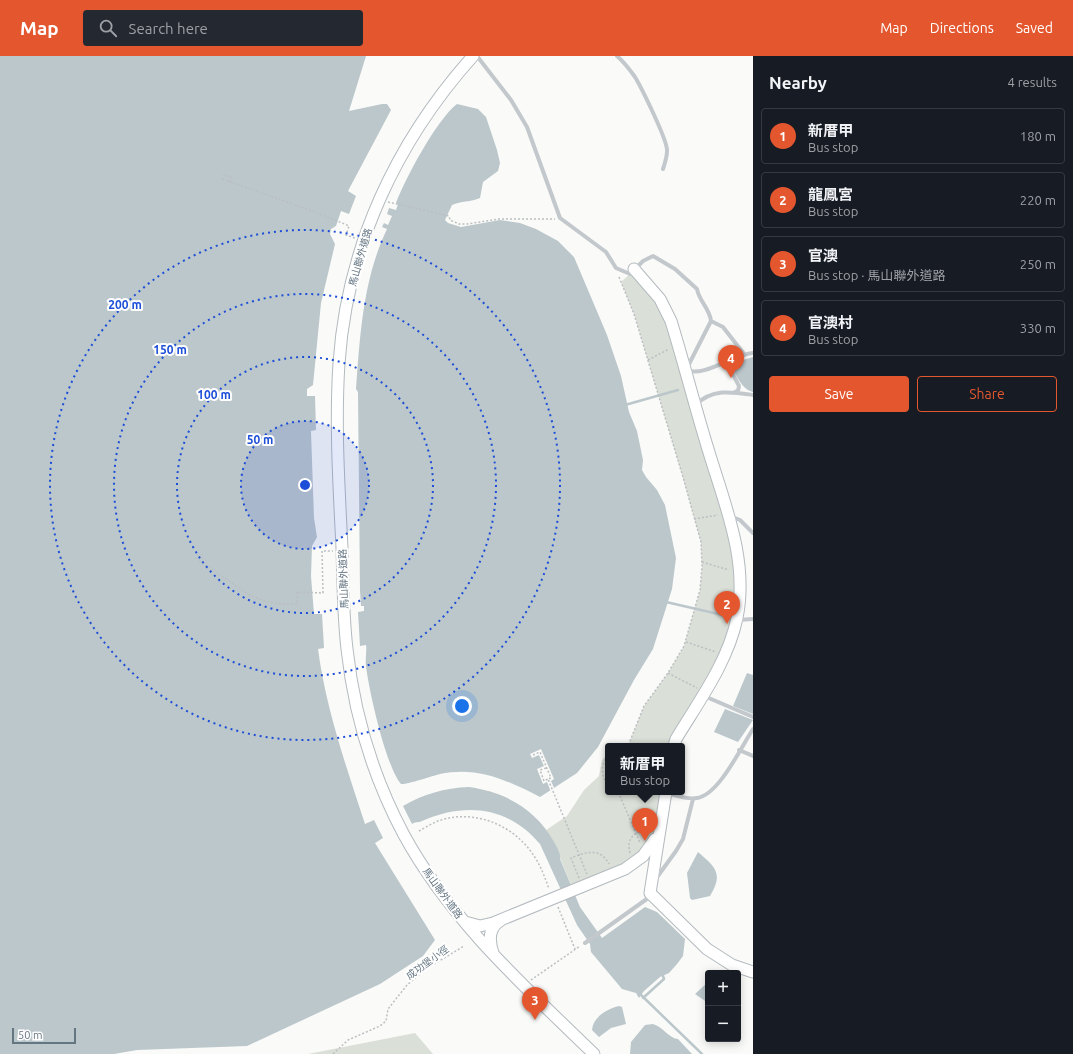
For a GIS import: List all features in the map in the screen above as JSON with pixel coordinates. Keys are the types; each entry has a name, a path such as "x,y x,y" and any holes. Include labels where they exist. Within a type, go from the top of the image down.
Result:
{"main road":[{"name":"馬山聯外道路","path":"473,56 449,84 412,136 388,179 363,241 349,294 340,355 338,396 345,627 349,667 357,712 372,762 398,823 432,879 463,921 481,942 594,1054"},
{"path":"634,269 651,288 666,309 696,407 740,569 740,598 737,620 724,656 702,690 675,743"},
{"path":"481,942 478,937 478,930 487,925 504,919 577,885 625,869 639,860 648,850 655,833 665,795"},
{"path":"655,833 651,890 697,939 718,957 732,965 753,972"},
{"path":"494,956 490,943 490,935 495,925 504,919"},
{"path":"463,921 473,925 487,925"}],"lane":[{"path":"477,56 512,100 527,127 560,218 606,252 616,268 630,274 643,261 653,256 663,261 694,285 711,321 696,352 684,367 689,371 699,372 744,354 753,353"},
{"path":"617,56 634,75 641,86 648,106 664,135 668,150 663,169"},
{"path":"711,321 723,327 744,354"},
{"path":"722,362 727,363 739,386 738,391 734,392"},
{"path":"696,407 697,404 704,399 720,392 734,392 753,395"},
{"path":"725,515 740,520 753,533"},
{"path":"737,620 753,619"},
{"path":"702,690 753,717"},
{"path":"680,795 693,798 702,797 718,783 753,729"},
{"path":"739,750 753,756"},
{"path":"585,942 601,932 651,890 683,839 693,798"}],"path":[{"path":"229,182 231,177 224,175 222,179 229,182 277,198 350,226 346,235 359,240"},
{"path":"386,202 449,216 450,220 459,224 499,219 526,220 560,218"},
{"path":"621,282 631,307 648,360 701,542 702,562 698,598 686,642 668,673 644,706 629,743"},
{"path":"648,360 672,348"},
{"path":"694,519 725,515"},
{"path":"203,563 256,598 272,603 297,604 297,592 323,592 322,551 337,551"},
{"path":"203,563 203,556 199,554 197,558 203,563 248,595 264,601 297,604 297,592 320,593"},
{"path":"702,562 735,572"},
{"path":"686,642 718,653 716,657"},
{"path":"668,673 702,690"},
{"path":"533,755 540,752 551,778 548,779"},
{"path":"605,761 602,771 605,781"},
{"path":"547,768 540,770 544,781 548,779"},
{"path":"548,779 589,878"},
{"path":"620,795 642,849"},
{"path":"419,831 441,820 460,816 476,817 496,823 511,832 529,849 555,895 575,949"},
{"path":"632,858 629,851 629,842 636,833 640,831 655,833"},
{"path":"577,885 571,858 590,852 599,853 606,858 611,869"},
{"path":"524,986 585,942"},
{"name":"成功堡小徑","path":"333,1054 348,1040 380,1026 386,1021 388,1009 407,985 426,969 464,946"}],"shaded area":[{"path":"0,56 366,56 349,111 382,104 387,104 391,110 348,191 356,196 349,214 341,211 336,226 331,229 330,234 335,244 321,303 313,385 307,389 307,396 315,396 316,430 311,431 314,518 317,537 312,546 311,576 314,614 322,614 324,648 318,649 326,694 337,737 365,824 374,820 383,838 375,843 435,940 423,956 380,984 247,1046 137,1050 114,1054 0,1054"},
{"path":"457,104 478,109 486,117 500,163 498,171 483,182 480,198 452,205 445,220 448,223 461,227 500,220 520,223 536,229 558,241 574,257 607,335 621,376 629,412 637,431 643,460 642,470 657,490 665,505 676,558 672,589 653,649 634,680 598,747 577,773 540,797 504,780 479,773 454,772 401,784 395,775 384,746 374,710 366,663 366,645 360,646 358,612 364,611 364,606 361,606 360,590 358,392 356,389 364,308 373,268 387,229 382,227 384,223 388,225 392,216 387,214 389,208 396,210 398,204 396,203 400,192 422,150 440,122"},
{"path":"631,273 660,299 736,547 737,620 676,743 629,743 644,706 668,673 684,646 700,590 702,566 701,543 634,314 621,282"},
{"path":"753,357 753,392 745,388 730,364"},
{"path":"747,673 753,675 753,714 733,706"},
{"path":"725,709 753,720 738,742 714,732"},
{"path":"605,756 605,795 665,795 658,832 643,856 573,890 558,850 546,830 567,816 584,790 599,776 602,760"},
{"path":"469,787 495,793 518,804 529,811 547,830 560,855 560,859 580,907 602,938 645,907 657,912 685,939 683,956 669,973 660,977 644,991 639,998 636,993 622,989 591,952 590,944 577,925 540,844 528,831 514,822 500,815 485,811 470,810 454,811 412,824 403,806 434,792"},
{"path":"698,852 713,866 717,876 710,896 692,900 690,898 687,873"},
{"path":"705,985 705,1001 695,994"},
{"path":"619,1006 622,1007 626,1024 611,1028 599,1037 592,1030 595,1021 605,1011"},
{"path":"653,1024 672,1037 678,1039 692,1054 630,1054 631,1042 645,1025"},
{"path":"415,1033 433,1054 308,1054"}],"pier":[{"path":"541,749 554,779 551,781 555,790 551,792 547,782 543,784 537,769 544,766 539,755 532,758 530,754"}],"waterway":[{"path":"625,405 678,390"},
{"path":"666,602 727,616"},
{"path":"643,998 664,979 662,973"},
{"path":"639,993 702,1054"}],"place":[{"name":"官澳村","path":"731,378"},
{"name":"龍鳳宮","path":"727,624"},
{"name":"新厝甲","path":"645,841"},
{"name":"官澳","path":"535,1020"}]}
